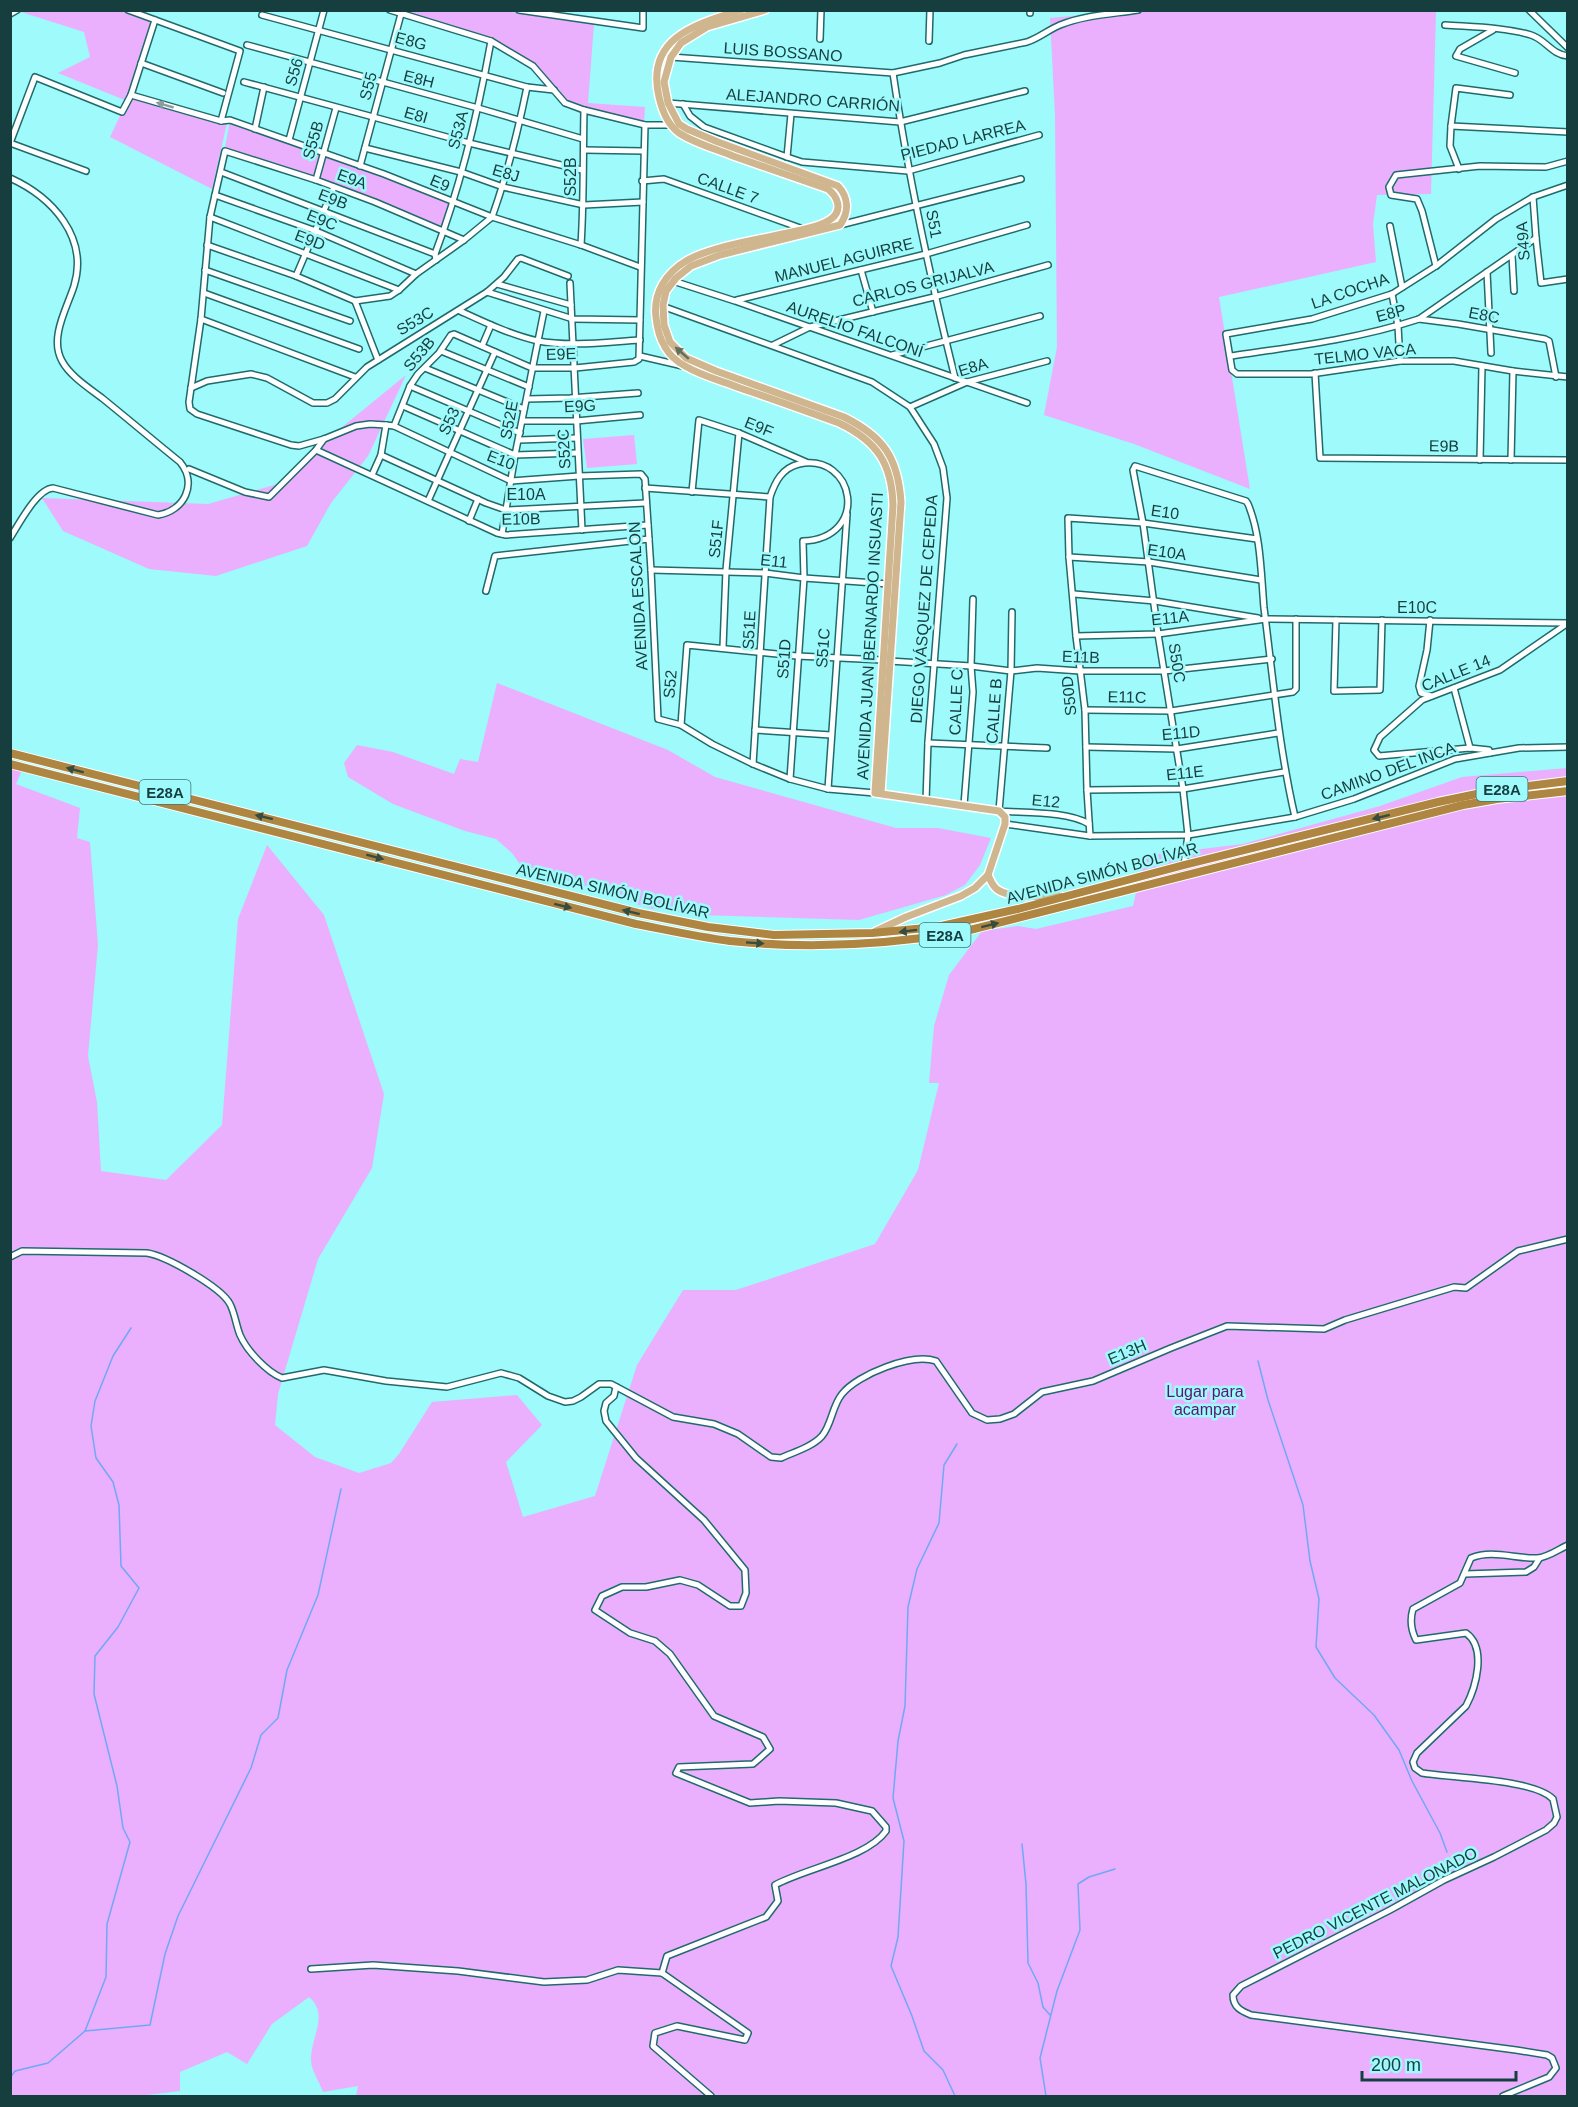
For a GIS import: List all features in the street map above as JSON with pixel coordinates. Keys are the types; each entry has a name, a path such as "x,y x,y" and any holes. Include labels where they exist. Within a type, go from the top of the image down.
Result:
{"highway":[{"name":"AVENIDA SIMÓN BOLÍVAR","path":"10,753 638,913 708,927 774,934 872,933 937,927 1067,897 1184,865 1438,802 1496,790 1568,781"},
{"name":"AVENIDA SIMÓN BOLÍVAR","path":"10,764 636,924 731,941 776,944 844,945 899,942 962,932 1463,806 1497,799 1568,791"},
{"path":"318,843 320,832"}],"main road":[{"path":"654,307 665,279 675,268 689,259 718,249 840,225 845,218 848,207 843,191 838,186 687,129 674,123 662,108 656,84 661,59 676,37 687,28 741,10"},
{"path":"663,306 666,291 691,266 720,255 806,232 830,220 839,208 837,200 828,189 716,149 679,133 674,123 664,82 671,57 681,43 707,27 765,10"},
{"name":"AVENIDA JUAN BERNARDO INSUASTI","path":"663,306 664,325 670,342 686,358 844,417 863,426 877,437 895,467 900,484 901,502 891,584"},
{"name":"AVENIDA JUAN BERNARDO INSUASTI","path":"654,307 657,327 664,348 684,366 711,378 856,430 869,441 883,460 892,486 893,506 891,584 878,793"},
{"path":"872,933 906,916 961,896 975,888 988,875 1005,825 1005,817 999,811 878,793"},
{"path":"988,875 992,884 1003,893 1067,897"}],"street":[{"path":"10,14 17,10"},
{"path":"128,10 239,50 241,53 221,121 130,95"},
{"name":"S56","path":"289,140 324,10"},
{"name":"E8G","path":"390,10 491,41 533,66 565,103 645,125 674,123"},
{"path":"519,10 643,28 643,10"},
{"path":"820,39 821,10"},
{"path":"929,41 930,10"},
{"name":"LUIS BOSSANO","path":"671,57 893,73 1035,40 1059,25 1079,18 1138,10"},
{"path":"1529,10 1568,48"},
{"name":"S55","path":"360,166 402,14"},
{"name":"E8G","path":"262,15 527,87 554,90"},
{"path":"86,171 10,143 35,77 122,112 155,20"},
{"path":"1445,25 1533,35 1560,55 1568,56"},
{"path":"1495,29 1460,49 1456,56 1515,73"},
{"name":"S53A","path":"436,257 478,108 491,41"},
{"name":"E8H","path":"247,45 478,108 583,140"},
{"path":"141,63 223,93"},
{"name":"S51","path":"893,73 908,171 934,297 955,378"},
{"name":"E8I","path":"244,82 582,171"},
{"path":"255,129 264,87"},
{"path":"207,244 296,276 355,301 390,296 436,257 464,240 492,217 503,187 527,87"},
{"path":"1459,169 1450,146 1456,88 1510,95"},
{"name":"ALEJANDRO CARRIÓN","path":"668,103 900,122 1025,91"},
{"name":"PIEDAD LARREA","path":"682,104 690,116 704,127 802,162 908,171 1039,135"},
{"name":"S55B","path":"316,180 336,108"},
{"name":"S52B","path":"581,244 584,205 582,171 584,110"},
{"path":"787,157 791,114"},
{"name":"E9","path":"221,121 230,120 289,140 492,217 581,244 640,267"},
{"path":"640,357 640,267 645,125"},
{"path":"1451,126 1568,132"},
{"name":"E8J","path":"365,148 461,172 503,187 584,205 643,202"},
{"name":"E9A","path":"221,172 227,150 334,186 464,240"},
{"path":"584,150 643,151"},
{"path":"1436,266 1417,198 1391,195 1389,187 1393,178 1401,173 1480,166 1546,167 1568,160"},
{"path":"221,172 210,217 204,293 189,405 192,411 299,446 356,426 394,426"},
{"name":"E9B","path":"221,172 324,210 436,257"},
{"path":"10,178 30,188 51,205 63,219 73,243 77,264 76,278 59,331 58,349 62,360 85,384 180,462 188,480 187,492 181,504 173,510 158,515 47,489 35,501 10,538"},
{"name":"CALLE 7","path":"642,181 664,179 806,232"},
{"path":"840,225 1021,179"},
{"path":"296,276 334,186"},
{"name":"LA COCHA","path":"1237,374 1232,370 1226,334 1312,319 1392,294 1436,266 1496,219 1533,197 1567,186"},
{"name":"E9C","path":"215,195 316,231 416,274"},
{"name":"S49A","path":"1533,197 1541,283 1568,279"},
{"name":"E9D","path":"210,217 399,290"},
{"name":"MANUEL AGUIRRE","path":"735,301 926,254 1027,225"},
{"path":"1390,226 1402,287"},
{"name":"E8P","path":"1231,357 1310,344 1398,326 1419,319 1536,238"},
{"path":"1512,255 1514,291"},
{"name":"S53C","path":"191,388 207,381 226,377 243,374 259,375 304,399 321,405 334,399 356,377 378,360 460,311 487,292 497,284 518,259 521,258 568,276"},
{"name":"CARLOS GRIJALVA","path":"772,345 810,327 934,297 1048,265"},
{"path":"205,270 350,321"},
{"path":"861,270 873,312"},
{"path":"1487,272 1491,353"},
{"name":"AURELIO FALCONÍ","path":"674,281 1027,403"},
{"path":"497,284 571,305"},
{"path":"570,284 573,320"},
{"path":"487,292 573,320 640,320"},
{"path":"204,293 359,349"},
{"path":"1392,294 1398,326 1400,361"},
{"path":"355,301 378,360"},
{"path":"654,307 663,306"},
{"name":"DIEGO VÁSQUEZ DE CEPEDA","path":"663,306 872,382 910,407 934,444 943,468 946,498 928,743 926,801"},
{"path":"460,311 538,341 573,343 640,340"},
{"name":"S52E","path":"502,534 515,455 544,311"},
{"path":"891,356 1040,316"},
{"path":"201,319 356,377"},
{"name":"E8C","path":"1419,319 1545,339 1549,341 1556,377"},
{"name":"S52C","path":"573,320 582,530"},
{"path":"482,346 492,325"},
{"name":"E9E","path":"454,334 532,368 575,368 634,362 640,357 684,366"},
{"name":"S53B","path":"394,426 410,386 454,334"},
{"path":"441,351 529,387"},
{"name":"S53","path":"428,501 495,352"},
{"name":"E8A","path":"910,407 967,382 1047,361"},
{"name":"TELMO VACA","path":"1237,374 1315,373 1400,361 1454,361 1568,377"},
{"path":"1480,460 1482,366"},
{"path":"425,368 524,410"},
{"path":"1511,460 1513,371"},
{"name":"E9B","path":"1315,373 1320,458 1568,460"},
{"path":"410,386 469,411 519,437 577,438"},
{"path":"527,399 638,393"},
{"path":"403,406 515,455 577,453"},
{"name":"E9G","path":"523,422 576,421 639,415"},
{"name":"E9F","path":"692,492 699,420 739,433 808,462 824,465 836,472 844,483 848,496 848,509"},
{"path":"372,476 381,455 386,426"},
{"name":"E10","path":"394,426 511,481 641,474"},
{"name":"S51F","path":"723,647 726,570 739,433"},
{"path":"189,470 245,492 269,497 324,439"},
{"name":"E10B","path":"316,450 502,534 648,525"},
{"name":"E10A","path":"381,455 506,510 645,503"},
{"path":"645,488 770,497 774,484 783,473 794,465 808,462"},
{"name":"S50C","path":"1184,865 1188,835 1184,789 1133,470 1135,466 1246,501 1250,507 1257,539"},
{"name":"AVENIDA ESCALON","path":"641,474 645,478 658,718 681,725"},
{"name":"S51E","path":"753,764 770,497"},
{"path":"470,521 478,499"},
{"name":"S51D","path":"790,779 804,578 803,541 818,540 832,534 842,523 848,509"},
{"name":"S51C","path":"828,789 848,509"},
{"name":"E10","path":"1068,518 1143,523 1257,539"},
{"name":"S50D","path":"1068,518 1076,636 1085,710 1090,836"},
{"path":"486,591 495,556 649,539"},
{"path":"1257,539 1272,659 1278,733 1284,772 1295,817"},
{"name":"E10A","path":"1069,556 1149,562 1261,580"},
{"name":"E11","path":"651,570 726,570 891,584"},
{"path":"1074,594 1154,601 1266,619"},
{"name":"CALLE C","path":"964,805 973,692 971,666 973,599"},
{"name":"CALLE B","path":"999,811 1011,671 1012,612"},
{"name":"E10C","path":"1266,619 1568,623"},
{"name":"E11A","path":"1076,636 1158,634 1266,619"},
{"path":"1275,694 1293,692 1296,689 1296,620"},
{"path":"1336,620 1334,691 1380,690 1382,620"},
{"path":"1430,620 1427,650 1419,686 1421,693 1431,697"},
{"name":"CALLE 14","path":"1490,753 1489,750 1470,748 1379,756 1374,750 1380,737 1422,700 1500,670 1568,623"},
{"name":"E11B","path":"687,645 797,656 971,666 1011,671 1037,668 1080,671 1164,671 1272,659"},
{"name":"S52","path":"681,725 687,645"},
{"path":"1454,688 1470,748"},
{"name":"E11C","path":"1085,710 1171,711 1275,694"},
{"path":"681,725 712,744 790,779 828,789 878,793"},
{"path":"755,730 831,735"},
{"name":"E11D","path":"1086,747 1177,749 1278,733"},
{"path":"928,743 1047,748"},
{"name":"CAMINO DEL INCA","path":"1005,825 1090,836 1188,835 1295,817 1354,800 1455,759 1519,748 1568,747"},
{"name":"E11E","path":"1087,790 1184,789 1284,772"},
{"name":"E12","path":"999,811 1070,817 1089,824"},
{"name":"E13H","path":"616,1387 673,1417 714,1424 738,1434 771,1457 781,1458 813,1443 822,1435 842,1393 886,1366 921,1359 936,1361 972,1413 987,1420 1000,1419 1014,1414 1042,1392 1093,1381 1224,1327 1324,1329 1345,1320 1454,1287 1466,1288 1518,1251 1568,1239"},
{"path":"10,1257 22,1251 158,1255 192,1273 228,1300 241,1338 256,1357 282,1378 324,1371 386,1381 447,1387 501,1373 519,1377 556,1400 565,1402 581,1398 599,1384 611,1384 616,1387 614,1396 606,1403 604,1411 606,1420 636,1458 704,1520 746,1570 746,1593 741,1606 730,1606 698,1585 680,1580 646,1587 622,1587 602,1596 596,1610 630,1633 655,1641 670,1654 714,1716 763,1737 770,1749 753,1764 680,1767 676,1773 750,1803 779,1801 836,1803 872,1811 886,1827 882,1838 869,1846 792,1876 776,1885 778,1901 766,1917 667,1956 662,1973"},
{"path":"1539,1559 1534,1567 1526,1572 1465,1574 1472,1558 1478,1556 1539,1559 1568,1545"},
{"name":"PEDRO VICENTE MALONADO","path":"1465,1574 1460,1582 1413,1609 1411,1615 1414,1637 1418,1641 1466,1633 1474,1641 1478,1659 1476,1678 1466,1706 1417,1753 1413,1762 1415,1768 1422,1773 1520,1785 1537,1790 1553,1799 1557,1809 1554,1822 1546,1830 1444,1880 1241,1986 1236,1990 1233,1999 1240,2011 1251,2014 1516,2050 1547,2055 1552,2058 1556,2068 1549,2077 1503,2097"},
{"path":"311,1969 373,1965 458,1971 544,1982 587,1980 618,1970 662,1973 748,2033 745,2040 677,2026 655,2033 653,2046 711,2097"}],"green space":[{"path":"1139,10 1436,11 1431,194 1377,195 1373,224 1376,262 1219,297 1250,489 1134,444 1044,415 1057,347 1055,115 1050,18"},
{"path":"18,11 127,11 155,20 131,95 221,121 230,120 384,174 452,203 444,231 375,202 225,147 230,121 227,123 212,189 110,137 127,101 58,73 90,57 84,32"},
{"path":"386,11 505,11 594,24 588,103 645,107 644,123 582,115 568,105 536,67 490,40"},
{"path":"406,375 368,456 331,503 307,546 216,576 149,569 63,531 42,498 208,504 278,484 306,463 336,432"},
{"path":"634,435 637,464 587,468 583,439"},
{"path":"497,683 668,750 715,777 896,828 938,828 991,838 980,865 965,885 946,895 859,920 699,915 648,908 560,878 527,874 512,853 496,839 465,831 393,804 348,777 344,763 357,745 393,752 454,774 460,759 478,762"},
{"name":"Lugar para acampar","path":"10,761 23,768 16,784 80,808 77,838 90,842 98,945 88,1056 97,1102 101,1171 166,1180 222,1125 238,919 267,845 324,915 384,1094 372,1168 318,1259 278,1394 275,1425 315,1457 359,1473 391,1463 432,1402 517,1395 542,1425 506,1462 523,1517 595,1496 637,1365 683,1290 736,1290 875,1244 918,1170 939,1083 929,1083 934,1026 949,975 982,931 1018,926 1036,929 1133,906 1144,856 1243,844 1380,806 1462,777 1567,768 1567,2096 356,2096 358,2086 323,2092 311,2064 311,2052 319,2019 315,2004 309,1997 272,2024 247,2064 227,2052 180,2072 180,2091 139,2096 11,2096"}],"waterway":[{"path":"85,2031 106,1977 107,1924 130,1842 123,1828 117,1786 94,1694 95,1656 118,1627 139,1588 121,1566 119,1505 113,1482 96,1458 91,1426 95,1401 113,1356 131,1328"},
{"path":"1258,1361 1268,1400 1303,1505 1310,1561 1319,1599 1316,1647 1335,1678 1374,1715 1399,1750 1447,1852"},
{"path":"955,2096 943,2070 924,2051 891,1966 898,1937 904,1841 893,1798 898,1741 905,1706 908,1607 917,1569 939,1523 944,1465 957,1444"},
{"path":"10,2078 15,2071 48,2063 85,2031 150,2025 165,1954 178,1916 251,1768 261,1735 278,1718 287,1670 318,1595 341,1489"},
{"path":"1022,1844 1026,1884 1028,1963 1038,1983 1043,2007 1050,2015"},
{"path":"1046,2096 1040,2058 1057,1991 1080,1930 1078,1884 1089,1877 1115,1869"}]}
